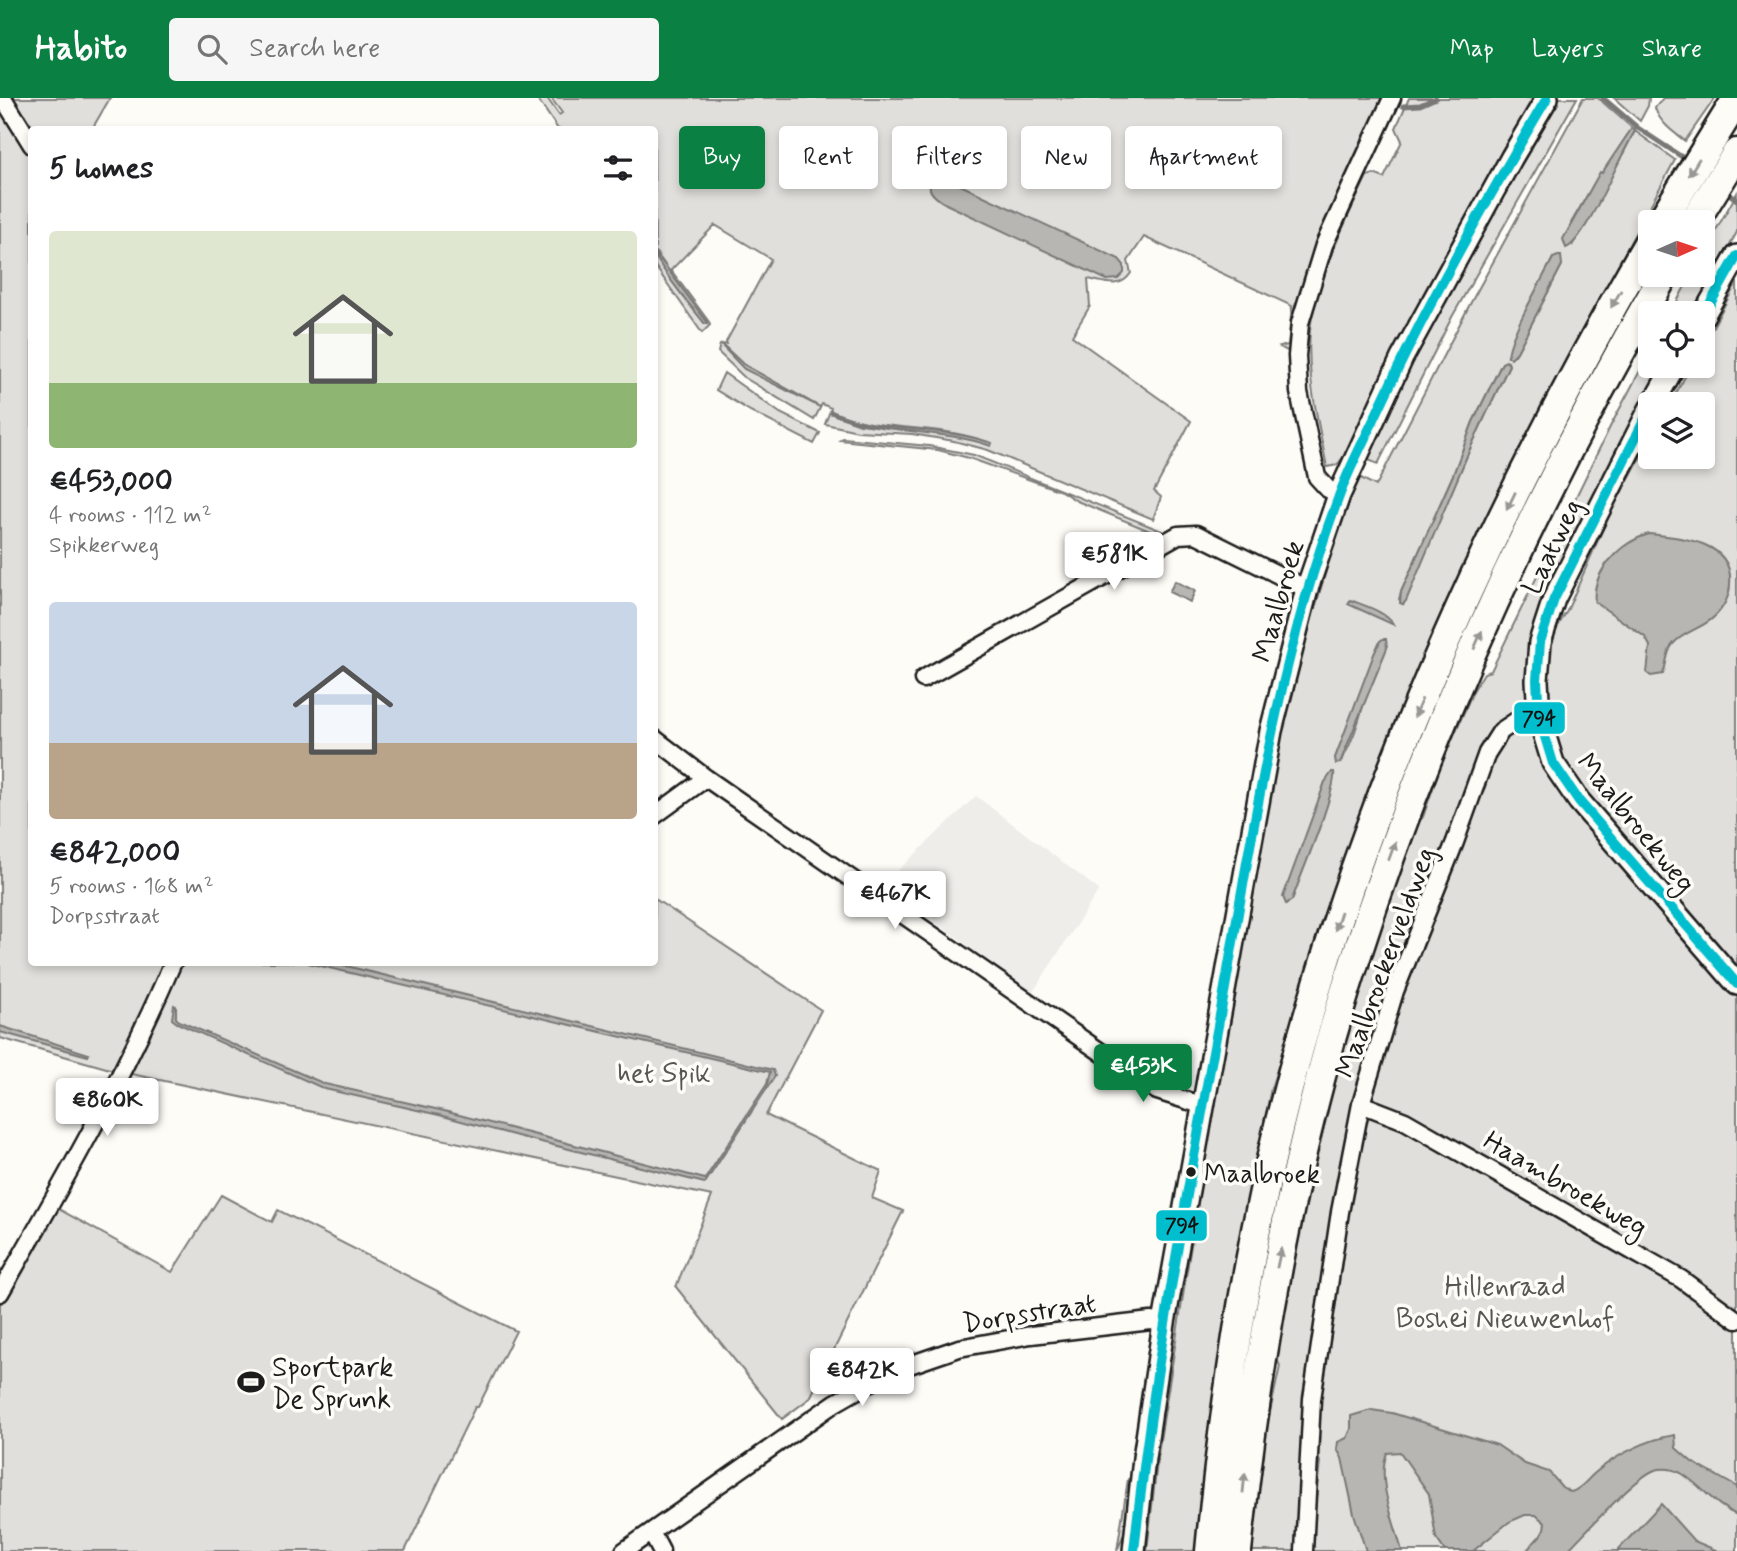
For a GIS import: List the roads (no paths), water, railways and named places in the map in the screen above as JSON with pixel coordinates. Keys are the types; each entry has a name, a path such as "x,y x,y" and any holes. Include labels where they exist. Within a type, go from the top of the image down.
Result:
{"highway":[{"path":"1668,210 1737,99"},
{"path":"1702,210 1736,154"},
{"path":"1209,1551 1234,1350 1268,1175 1311,1010 1361,853 1406,738 1481,563 1561,400 1638,262"},
{"path":"1237,1551 1250,1437 1274,1282 1294,1185 1355,958 1417,783 1506,577 1575,436 1657,287"}],"street":[{"path":"3,98 28,139"},
{"path":"1339,495 1328,489 1317,477 1314,466 1299,392 1297,356 1300,323 1324,245 1392,98"},
{"name":"Maalbroek","path":"1134,1551 1144,1458 1164,1323 1271,731 1307,589 1339,495 1402,358 1547,98"},
{"path":"1712,301 1737,256"},
{"name":"Laatweg","path":"1539,717 1537,680 1540,642 1554,599 1638,434"},
{"path":"923,679 1178,535 1196,534 1307,589"},
{"name":"Maalbroekweg","path":"1539,717 1553,763 1579,801 1737,984"},
{"name":"Maalbroekerveldweg","path":"1304,1551 1312,1399 1340,1212 1361,1104 1395,991 1455,842 1487,753 1501,731 1516,721 1539,717"},
{"path":"658,741 706,778 1157,1091 1204,1106"},
{"path":"658,813 706,778"},
{"path":"0,1293 146,1027 171,966"},
{"name":"Haambroekweg","path":"1361,1104 1405,1121 1681,1279 1737,1320"},
{"name":"Dorpsstraat","path":"624,1551 835,1403 889,1372 959,1348 1031,1335 1151,1321 1164,1323"},
{"path":"651,1532 661,1551"}],"waterway":[{"path":"1403,106 1420,105 1436,98"},
{"path":"1603,98 1638,128 1688,161"},
{"path":"1723,189 1737,200"}],"place":[{"name":"Maalbroek","path":"1191,1172"},
{"name":"Sportpark De Sprunk","path":"251,1382"}],"park label":[{"name":"het Spik","path":"664,1072"},
{"name":"Hillenraad Boshei Nieuwenhof","path":"1505,1301"}]}
